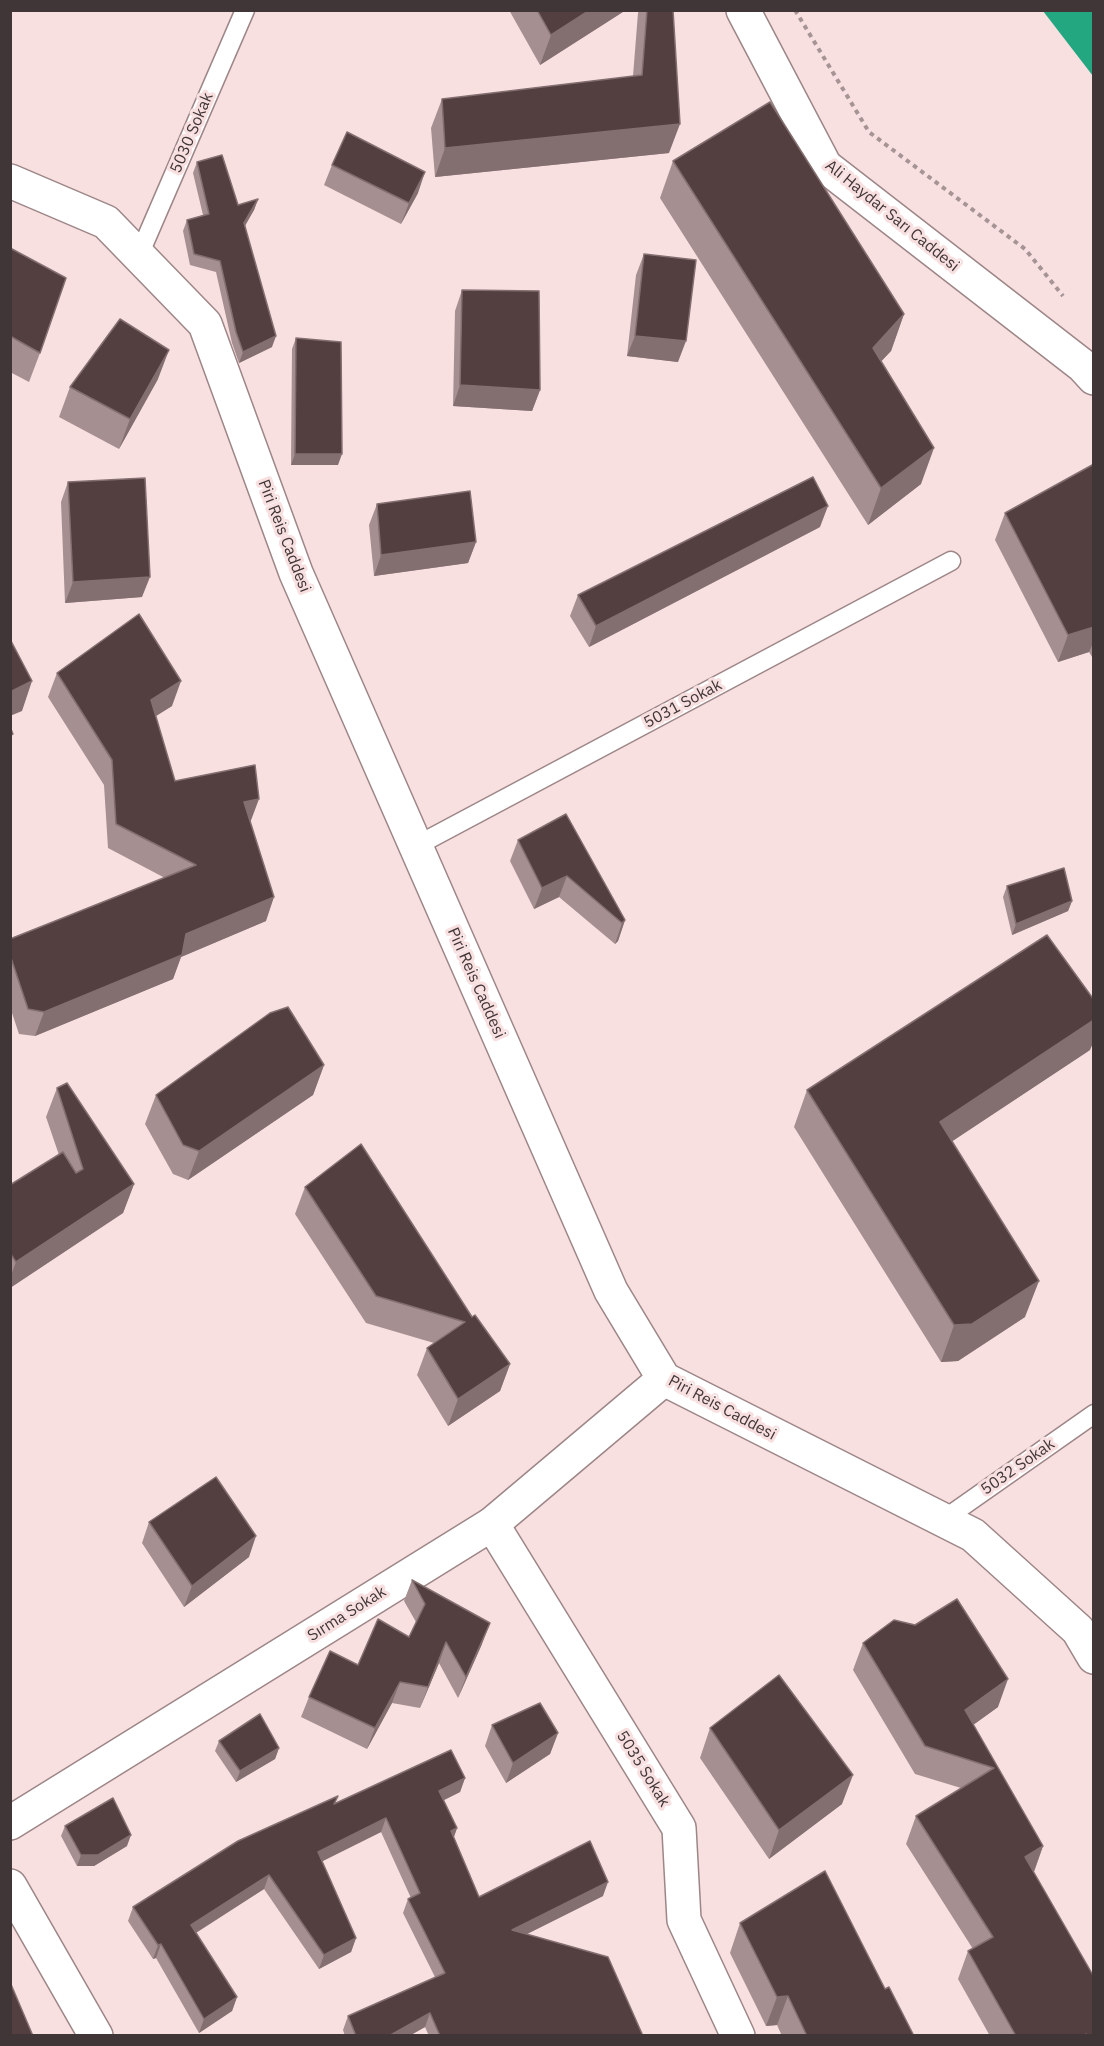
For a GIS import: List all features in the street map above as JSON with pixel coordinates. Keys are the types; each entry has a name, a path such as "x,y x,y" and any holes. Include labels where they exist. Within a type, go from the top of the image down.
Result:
{"street":[{"name":"Ali Haydar Sarı Caddesi","path":"743,10 825,166 1083,366 1094,378"},
{"name":"Piri Reis Caddesi","path":"10,181 106,222 205,324 296,573 611,1292 664,1379 827,1464 973,1535 1078,1630 1094,1657"},
{"name":"Sırma Sokak","path":"10,1823 492,1524 664,1379"},
{"name":"5035 Sokak","path":"492,1524 679,1828 684,1920 738,2036"},
{"path":"10,1886 96,2036"}],"lane":[{"name":"5030 Sokak","path":"139,255 245,10"},
{"name":"5031 Sokak","path":"416,846 951,561"},
{"name":"5032 Sokak","path":"944,1520 1094,1414"}],"path":[{"path":"795,10 869,132 1025,249 1066,300"}],"shaded area":[{"path":"1043,11 1093,11 1093,76"}],"building":[{"path":"537,10 590,10 551,35"},
{"path":"647,10 673,10 680,124 445,148 442,99 642,75"},
{"path":"770,102 904,314 873,348 934,448 881,488 673,161"},
{"path":"347,132 425,172 409,203 332,165"},
{"path":"222,155 238,205 258,199 244,223 276,336 243,352 236,332 220,261 194,254 187,220 209,214 197,162"},
{"path":"12,249 66,278 40,353 10,336 10,251"},
{"path":"644,254 696,260 686,341 635,336"},
{"path":"462,290 539,291 540,390 460,385"},
{"path":"120,319 169,350 130,419 70,387"},
{"path":"296,338 341,342 342,454 295,454"},
{"path":"1094,464 1094,627 1068,635 1005,513"},
{"path":"813,477 828,506 596,626 578,595"},
{"path":"145,478 150,577 73,582 68,482"},
{"path":"470,491 476,542 381,555 377,504"},
{"path":"139,614 181,681 151,700 175,781 255,765 259,799 244,802 274,897 186,934 182,955 44,1012 28,1009 10,955 10,939 196,865 116,824 112,760 57,673"},
{"path":"10,639 32,681 10,692"},
{"path":"566,814 625,920 622,923 567,876 542,888 518,840"},
{"path":"1064,868 1072,901 1016,924 1007,886"},
{"path":"1047,935 1094,1000 1094,1020 940,1122 1039,1281 972,1324 954,1325 807,1090"},
{"path":"288,1007 324,1065 199,1151 183,1145 156,1095 270,1013"},
{"path":"67,1083 134,1184 16,1262 10,1253 10,1185 63,1152 76,1173 83,1169 57,1088"},
{"path":"361,1144 472,1317 475,1315 510,1364 458,1399 427,1348 465,1322 376,1296 305,1187"},
{"path":"216,1477 256,1536 192,1586 149,1522"},
{"path":"412,1580 490,1623 466,1677 446,1642 428,1687 400,1682 375,1728 309,1697 330,1651 358,1665 378,1619 409,1637 425,1604"},
{"path":"957,1599 1008,1679 965,1710 1043,1846 1025,1857 1094,1977 1094,2036 1086,2034 1084,2036 1016,2036 968,1951 993,1937 916,1816 994,1768 925,1746 863,1643 894,1620 915,1625"},
{"path":"779,1675 853,1775 779,1830 710,1728"},
{"path":"540,1703 558,1733 513,1763 492,1725"},
{"path":"260,1714 279,1748 240,1771 219,1741"},
{"path":"451,1750 465,1778 439,1791 457,1828 451,1831 479,1897 590,1841 608,1882 512,1930 608,1957 643,2036 440,2036 430,2013 389,2036 356,2036 348,2016 445,1973 408,1899 420,1893 386,1818 318,1852 356,1938 324,1955 269,1875 191,1925 237,1997 204,2019 161,1944 158,1945 133,1907 238,1841 338,1796 334,1804"},
{"path":"113,1798 131,1835 98,1855 81,1855 65,1826"},
{"path":"825,1871 885,1989 889,1987 914,2036 807,2036 788,1996 777,1997 740,1923"},
{"path":"10,1982 33,2036 10,2036"}]}
